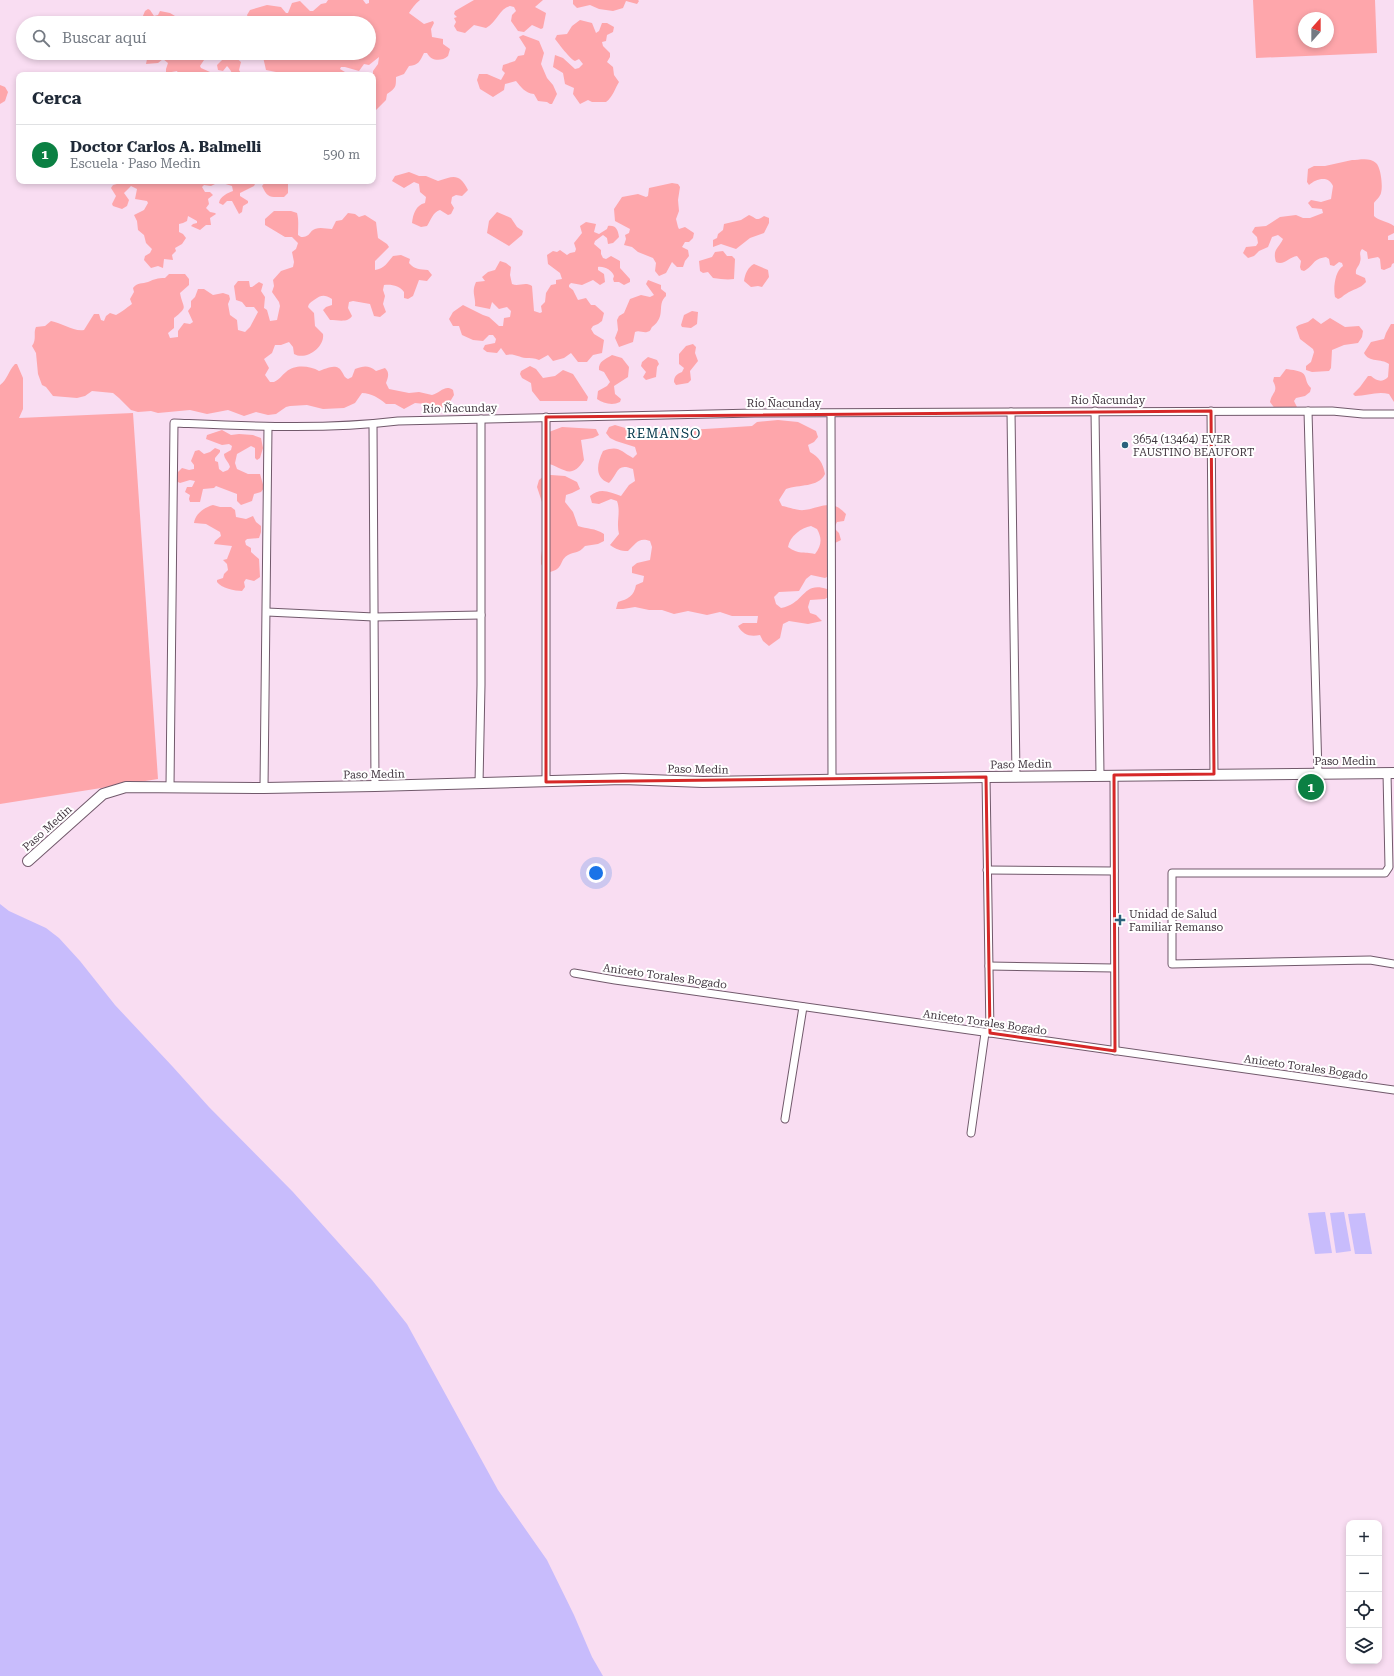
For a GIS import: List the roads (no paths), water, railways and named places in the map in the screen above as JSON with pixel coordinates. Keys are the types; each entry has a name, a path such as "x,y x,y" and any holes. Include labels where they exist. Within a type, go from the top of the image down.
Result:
{"street":[{"name":"Río Ñacunday","path":"170,786 174,423 268,427 373,424 398,421 755,413 831,414 1094,411 1332,411 1363,414 1394,414"},
{"path":"1094,411 1100,775"},
{"path":"1211,411 1214,774"},
{"path":"1308,411 1318,774"},
{"path":"1011,412 1016,776"},
{"path":"831,414 832,779"},
{"path":"546,417 546,782"},
{"path":"479,784 481,419"},
{"path":"373,424 375,786"},
{"path":"264,788 268,427"},
{"path":"267,612 374,617 481,615"},
{"path":"1390,773 1389,867 1385,873 1172,873 1172,964 1370,960 1394,964"},
{"name":"Paso Medin","path":"28,861 103,794 126,787 170,786 264,788 479,784 623,779 703,782 913,777 952,778 986,776 1390,773"},
{"path":"1114,775 1115,1050"},
{"path":"971,1133 988,1033 989,966 986,776"},
{"path":"988,870 1114,871"},
{"path":"989,966 1114,968"},
{"name":"Aniceto Torales Bogado","path":"574,973 1394,1090"},
{"path":"785,1119 804,1007"}],"place":[{"name":"3654 (13464) EVER FAUSTINO BEAUFORT","path":"1125,445"},
{"name":"Doctor Carlos A. Balmelli","path":"1311,787"},
{"name":"Unidad de Salud Familiar Remanso","path":"1120,920"}],"district":[{"name":"REMANSO","path":"664,433"}]}
